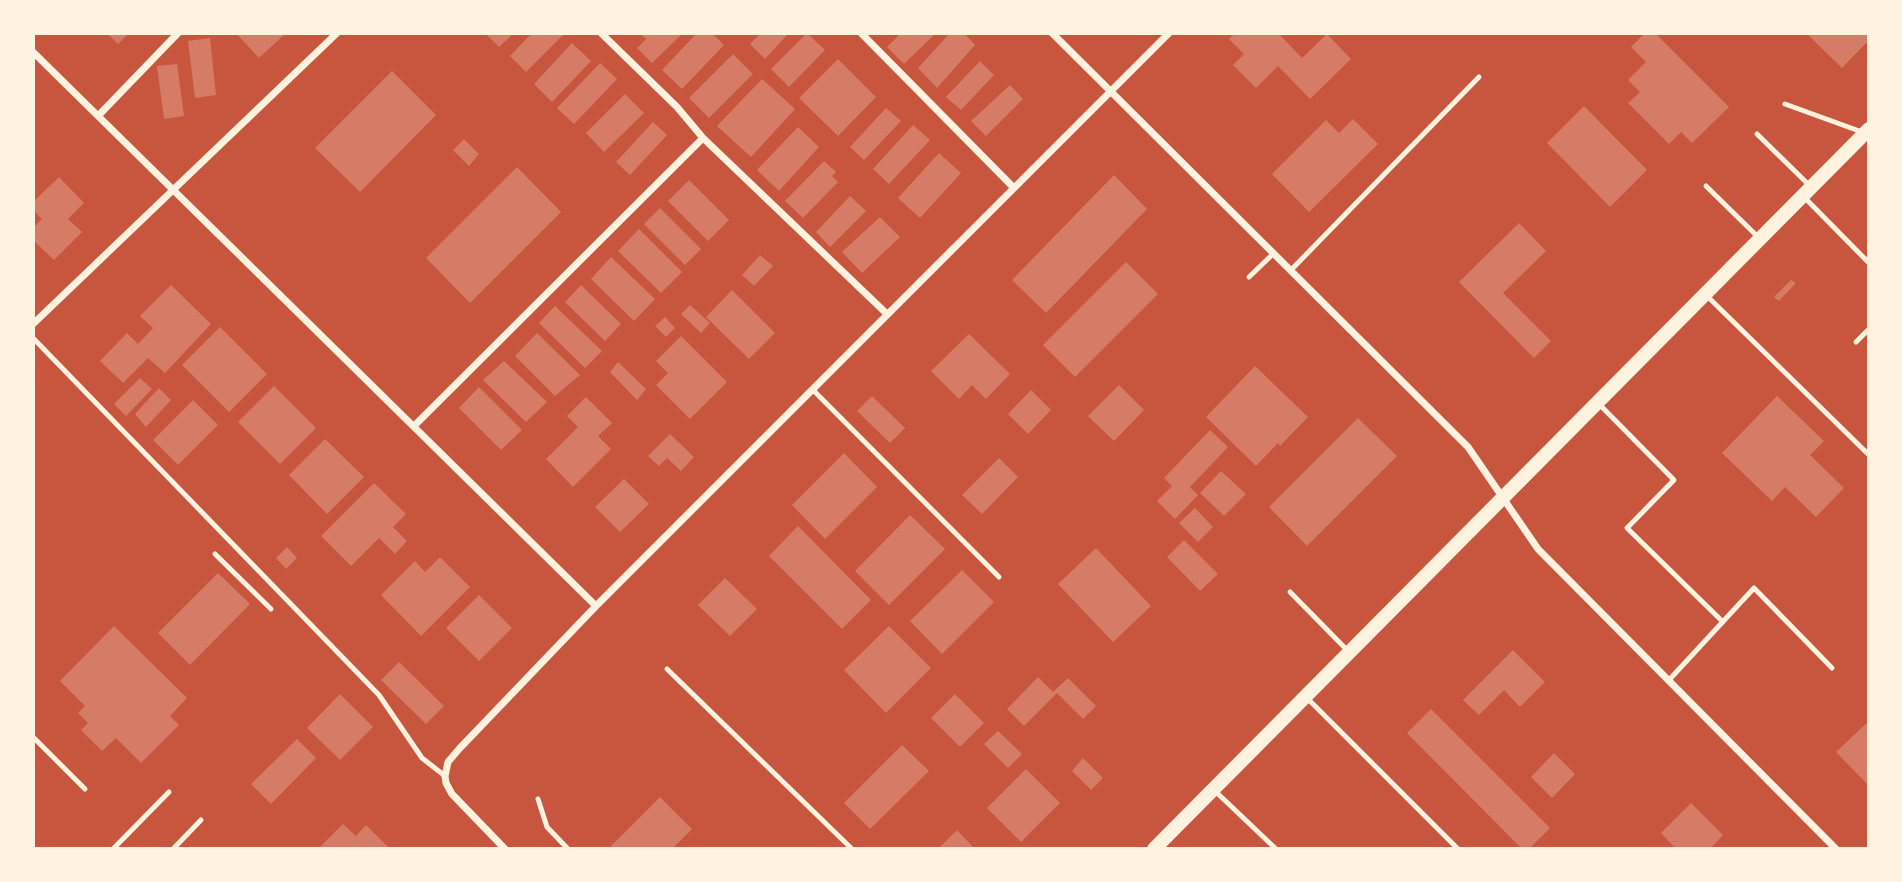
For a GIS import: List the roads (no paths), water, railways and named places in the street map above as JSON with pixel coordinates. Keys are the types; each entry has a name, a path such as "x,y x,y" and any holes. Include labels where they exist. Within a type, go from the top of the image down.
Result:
{"main road":[{"path":"1154,849 1867,131"}],"street":[{"path":"98,116 178,33"},
{"path":"33,324 337,33"},
{"path":"601,33 677,107 703,138 887,314"},
{"path":"861,33 1014,188"},
{"path":"1052,33 1468,447 1538,549 1836,849"},
{"path":"505,849 452,794 446,783 449,762 459,749 596,606 1168,33"},
{"path":"33,51 596,606"},
{"path":"414,426 703,138"}],"lane":[{"path":"1291,270 1479,77"},
{"path":"1785,104 1867,131"},
{"path":"1757,134 1869,263"},
{"path":"1706,186 1759,239"},
{"path":"1249,277 1274,253"},
{"path":"1706,294 1869,455"},
{"path":"1856,342 1869,329"},
{"path":"33,338 379,695 422,758 445,776"},
{"path":"812,388 999,577"},
{"path":"1598,402 1674,480 1627,528 1723,622"},
{"path":"215,554 271,609"},
{"path":"1669,680 1754,589 1832,668"},
{"path":"1290,592 1349,652"},
{"path":"667,669 852,849"},
{"path":"1305,696 1458,849"},
{"path":"33,737 86,789"},
{"path":"1213,789 1276,849"},
{"path":"113,849 169,792"},
{"path":"538,799 547,827 568,849"},
{"path":"173,849 201,820"}]}
